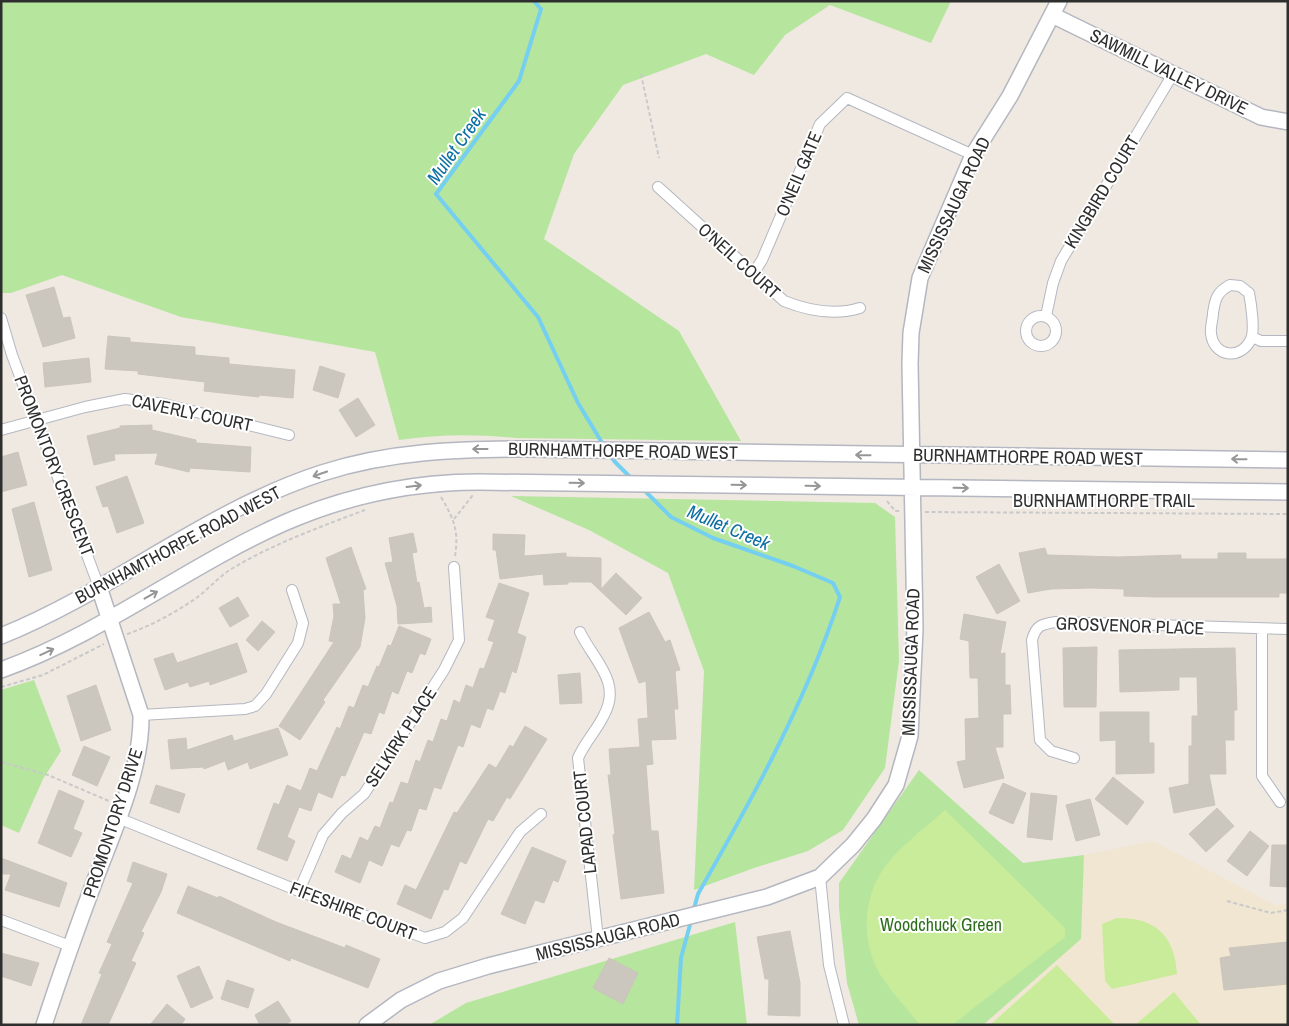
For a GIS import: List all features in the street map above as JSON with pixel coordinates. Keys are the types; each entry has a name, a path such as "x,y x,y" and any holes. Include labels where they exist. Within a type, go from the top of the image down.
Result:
{"main road":[{"name":"MISSISSAUGA ROAD","path":"367,1025 401,1000 439,981 488,966 767,897 820,877 852,845 874,819 896,785 910,736 915,629 910,364 911,333 920,278 973,155 1010,96 1059,1"},
{"name":"SAWMILL VALLEY DRIVE","path":"1052,15 1261,117 1288,122"},
{"name":"BURNHAMTHORPE ROAD WEST","path":"1,636 41,619 243,507 321,473 361,462 417,452 466,449 528,449 1288,460"},
{"name":"BURNHAMTHORPE ROAD WEST","path":"1,670 45,653 255,537 298,517 340,502 384,491 434,484 528,482 1288,492"},
{"name":"PROMONTORY DRIVE","path":"44,1025 70,946 118,818 140,742 141,715 99,587"}],"street":[{"name":"KINGBIRD COURT","path":"1046,316 1053,282 1061,261 1173,74"},
{"name":"O'NEIL GATE","path":"753,274 762,260 820,124 847,98 973,155"},
{"name":"O'NEIL COURT","path":"658,187 784,301 807,310 845,312 860,308"},
{"path":"1230,285 1240,286 1249,293 1252,337 1245,348 1231,354 1221,351 1214,343 1211,332 1215,298 1223,289 1230,285"},
{"name":"PROMONTORY CRESCENT","path":"1,318 12,355 99,587"},
{"path":"1252,337 1262,341 1288,340"},
{"name":"CAVERLY COURT","path":"1,430 37,419 124,399 164,404 289,435"},
{"name":"SELKIRK PLACE","path":"299,891 323,835 342,813 364,794 444,670 459,640 454,567"},
{"path":"141,715 245,709 255,706 266,694 298,643 304,623 292,590"},
{"name":"GROSVENOR PLACE","path":"1074,758 1051,752 1040,740 1032,640 1035,630 1041,624 1056,622 1262,630 1288,629"},
{"path":"1262,630 1262,776 1280,802"},
{"name":"LAPAD COURT","path":"580,632 608,680 612,698 604,716 585,743 578,758 598,939"},
{"name":"FIFESHIRE COURT","path":"118,818 299,891 425,938 445,932 463,918 520,832 541,814"},
{"path":"820,877 829,965 844,1025"},
{"path":"1,920 70,946"}],"path":[{"path":"641,74 659,158"},
{"path":"454,519 474,493 466,494"},
{"path":"448,495 440,495 454,519 457,543 454,567"},
{"path":"128,634 142,629 196,599 231,569 255,556 318,526 372,508"},
{"name":"BURNHAMTHORPE TRAIL","path":"921,512 1288,514"},
{"path":"1,687 43,676 97,646"},
{"path":"1,762 48,774 109,801"},
{"path":"1227,901 1271,913 1288,910"}],"shaded area":[{"path":"1153,841 1275,905 1288,904 1288,1025 983,1025 1081,939 1084,855"}],"green space":[{"path":"1,1 951,1 931,43 830,5 785,35 754,75 706,54 623,85 574,154 544,239 679,331 741,441 516,438 458,435 399,440 375,352 181,317 62,275 11,293 1,293"},
{"path":"511,496 875,503 895,517 899,661 885,768 843,830 808,851 694,890 704,671 668,573 589,530"},
{"path":"34,680 61,751 43,779 19,833 1,825 1,690"},
{"name":"Woodchuck Green","path":"919,770 1023,863 1084,855 1081,939 983,1025 859,1025 847,983 839,908 839,883"},
{"name":"Woodchuck Green","path":"945,810 1065,928 1065,937 952,1025 920,1025 888,986 876,967 868,939 868,910 876,881 884,868 904,846"},
{"path":"1117,918 1142,921 1160,931 1172,949 1177,974 1112,989 1105,981 1102,924"},
{"path":"735,922 747,1025 429,1025 466,1003"},
{"path":"1057,965 1115,1025 990,1025"},
{"path":"1174,992 1201,1025 1135,1025"}],"building":[{"path":"54,287 63,318 70,317 75,338 43,347 26,295"},
{"path":"108,336 130,338 130,342 195,347 195,355 229,358 229,364 295,370 293,398 259,395 259,397 204,391 205,382 138,374 138,371 105,369"},
{"path":"89,358 91,382 45,387 43,363"},
{"path":"320,366 345,374 338,398 313,390"},
{"path":"358,398 375,425 356,437 339,410"},
{"path":"152,425 152,430 196,440 196,443 251,447 250,472 190,468 189,472 155,464 158,453 114,454 115,460 94,465 87,436 120,428 120,426"},
{"path":"18,452 27,485 1,492 1,457"},
{"path":"127,476 144,523 117,533 108,506 103,507 96,487"},
{"path":"34,502 52,570 29,577 12,509"},
{"path":"413,533 417,552 412,553 417,583 419,582 424,608 431,607 432,622 398,624 397,606 385,563 393,562 389,538"},
{"path":"493,534 525,535 524,556 566,553 566,557 601,558 601,589 616,573 642,598 626,615 591,582 544,585 543,574 500,579 496,550 493,550"},
{"path":"351,547 366,589 363,590 365,618 360,647 323,700 325,702 300,740 279,726 334,642 329,641 334,616 333,604 341,604 326,558"},
{"path":"1045,548 1047,555 1118,557 1181,555 1181,559 1218,559 1218,553 1246,553 1246,559 1288,559 1288,593 1279,593 1279,597 1156,597 1124,596 1124,589 1091,588 1051,589 1028,593 1019,553"},
{"path":"999,564 1020,601 997,614 976,577"},
{"path":"499,583 529,593 517,633 526,637 516,673 512,671 505,693 500,691 493,710 487,708 480,728 471,724 463,747 458,745 441,789 434,787 426,810 419,808 411,831 407,830 399,847 391,844 382,866 369,860 360,883 335,872 342,855 351,859 360,837 368,841 375,826 380,828 390,802 393,803 401,782 408,784 416,760 420,762 428,740 433,742 441,719 447,721 454,700 460,703 466,685 473,688 480,668 484,669 494,642 488,640 495,620 486,617"},
{"path":"238,597 249,616 230,627 219,608"},
{"path":"649,612 665,642 670,640 680,670 675,671 678,709 674,709 676,739 651,740 653,764 646,765 651,831 658,831 664,893 621,899 608,775 611,775 609,749 640,747 638,719 648,718 646,681 639,683 619,628"},
{"path":"964,614 1006,622 1000,654 1005,653 1005,685 1010,685 1011,714 1003,714 1003,747 995,747 1004,778 964,788 957,762 966,760 965,719 979,718 978,678 970,678 969,641 960,639"},
{"path":"262,621 275,632 258,651 246,640"},
{"path":"399,626 431,639 425,655 420,653 412,673 407,671 398,694 392,691 384,714 379,712 371,734 364,732 345,776 341,775 332,798 318,792 311,811 299,807 287,837 295,841 287,861 257,849 274,803 279,805 287,785 301,791 310,768 317,771 337,727 340,729 349,706 354,708 363,685 368,687 388,645 391,646"},
{"path":"237,643 247,672 210,685 209,681 190,687 188,682 165,690 154,659 173,653 177,663"},
{"path":"1097,647 1096,707 1064,707 1063,648"},
{"path":"1235,648 1237,710 1234,710 1234,740 1225,740 1226,774 1209,774 1215,805 1174,813 1169,788 1189,784 1189,746 1192,746 1192,716 1198,716 1197,677 1179,677 1179,690 1120,692 1119,650"},
{"path":"580,673 582,703 560,704 558,675"},
{"path":"96,685 111,730 81,741 67,696"},
{"path":"1100,712 1149,712 1149,743 1154,743 1154,773 1116,774 1116,740 1100,741"},
{"path":"525,726 547,739 510,799 507,797 493,821 488,819 466,864 460,861 448,890 444,889 431,919 397,904 405,885 416,890 454,812 457,813 489,764 496,768 510,745 513,747"},
{"path":"278,728 288,755 250,769 248,762 228,770 225,761 204,769 203,767 171,769 168,740 186,738 187,750 232,735 234,741"},
{"path":"84,746 110,757 97,786 72,775"},
{"path":"1113,777 1144,802 1127,825 1095,799"},
{"path":"1003,783 1026,793 1013,824 989,813"},
{"path":"156,785 185,794 179,813 150,803"},
{"path":"59,790 84,801 73,829 82,833 71,857 38,843"},
{"path":"1031,793 1057,796 1052,840 1027,837"},
{"path":"1090,799 1100,835 1076,841 1066,805"},
{"path":"1217,808 1234,826 1206,852 1189,834"},
{"path":"1250,831 1269,846 1247,876 1227,861"},
{"path":"1272,845 1288,845 1288,887 1270,886"},
{"path":"532,847 566,861 558,882 553,880 544,903 535,900 525,924 501,914"},
{"path":"1,858 67,883 59,907 5,890 11,874 1,874"},
{"path":"133,862 167,874 161,892 141,932 144,933 131,961 136,963 108,1025 81,1025 102,974 99,973 112,944 107,942 133,883 127,881"},
{"path":"188,886 218,898 219,896 276,922 345,948 346,945 380,959 368,988 291,958 290,961 177,913"},
{"path":"790,931 800,983 800,1016 768,1015 769,979 765,979 757,937"},
{"path":"1288,942 1288,984 1224,990 1220,958 1231,956 1229,948"},
{"path":"1,953 39,963 31,986 1,976"},
{"path":"609,958 638,973 623,1004 593,988"},
{"path":"199,966 213,998 191,1008 177,976"},
{"path":"227,980 254,989 248,1008 221,999"},
{"path":"278,1001 291,1021 285,1025 260,1025 255,1015"},
{"path":"167,1004 185,1019 181,1025 150,1025"}],"waterway":[{"name":"Mullet Creek","path":"534,1 541,9 519,81 436,194 538,317 578,403 604,446"},
{"name":"Mullet Creek","path":"609,454 633,480"},
{"name":"Mullet Creek","path":"642,488 671,517 713,538 793,566 833,583 840,597 811,674 794,712 758,786 698,894 693,912"},
{"name":"Mullet Creek","path":"677,1025 681,958 691,921"}]}
